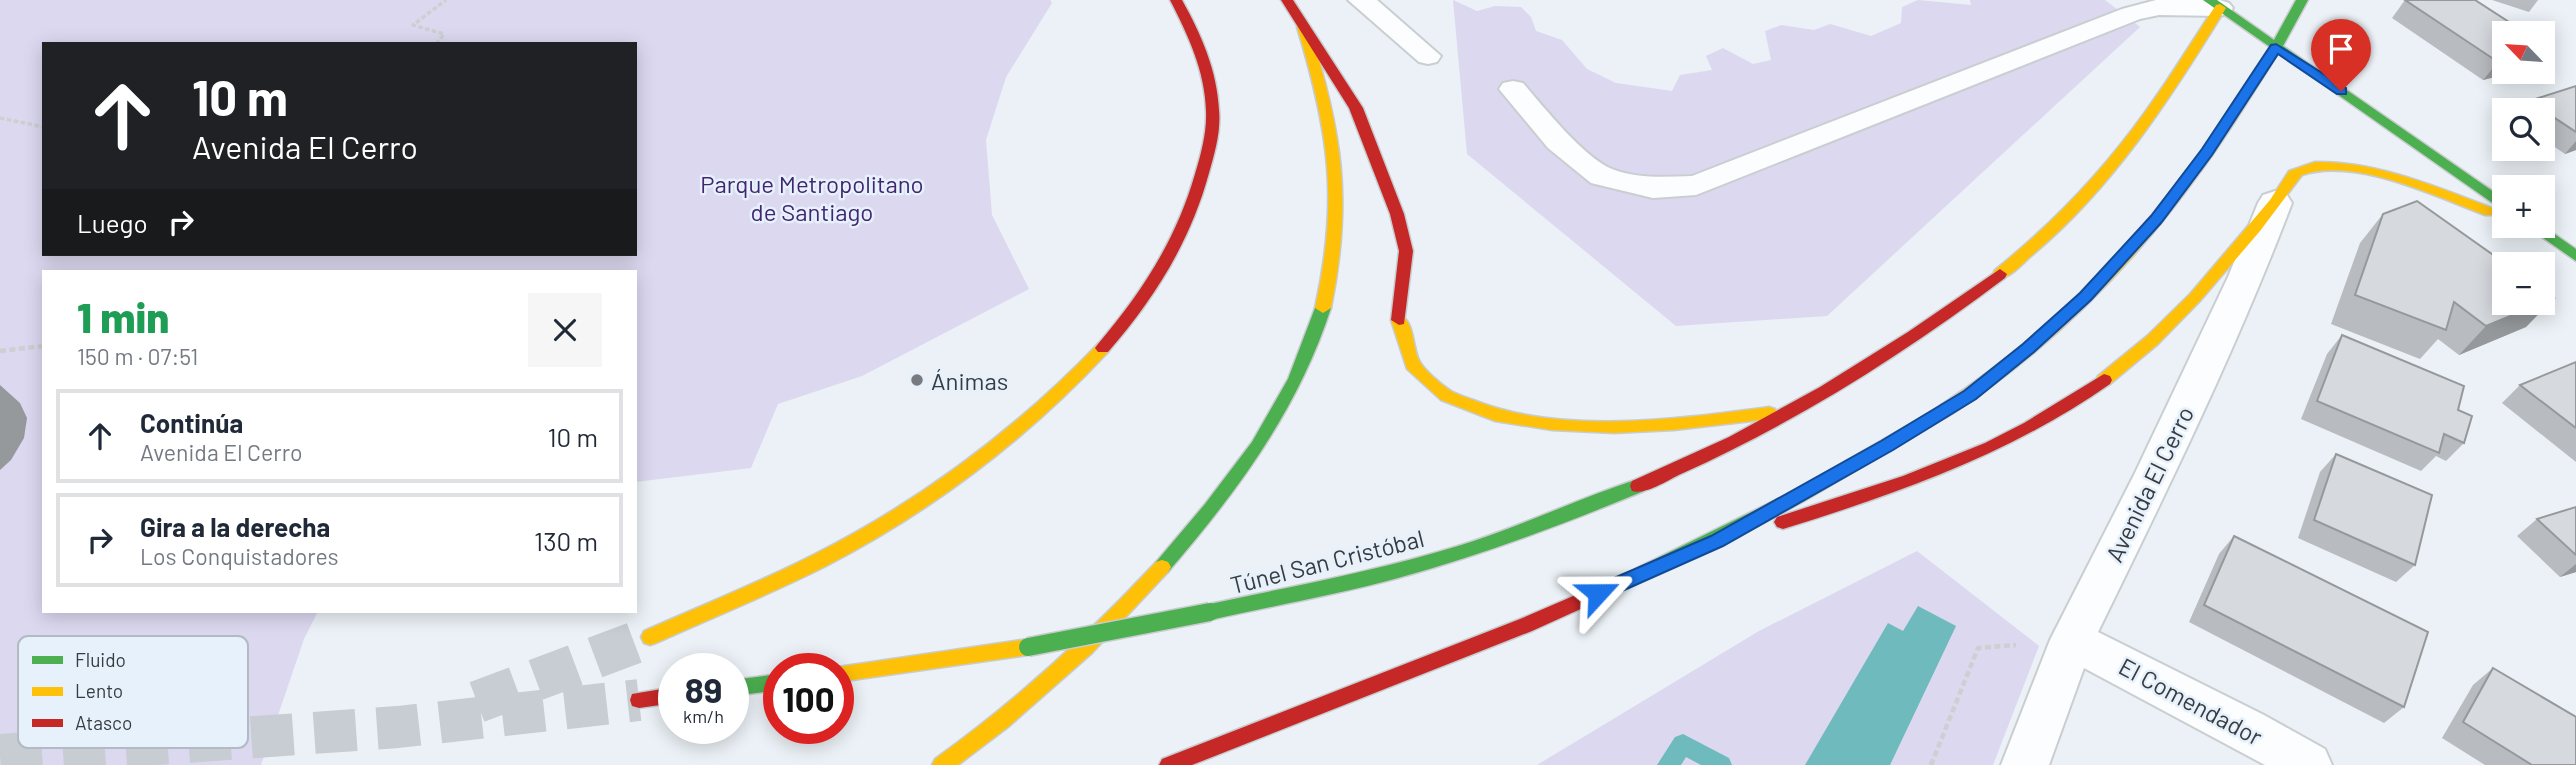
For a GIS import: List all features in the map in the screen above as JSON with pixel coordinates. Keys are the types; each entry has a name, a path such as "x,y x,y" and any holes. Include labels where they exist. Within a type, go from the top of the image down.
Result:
{"main road":[{"path":"650,637 805,568 902,514 985,455 1082,371 1139,306 1176,247 1198,189 1213,127 1210,84 1200,50 1176,0"},
{"path":"1287,0 1354,106 1389,192 1404,238 1406,255 1399,319 1403,348 1421,377 1462,405 1536,422 1590,428 1660,426 1708,422 1802,407 1881,360 1951,312 2017,260 2073,208 2145,124 2182,74 2218,3 2276,47 2492,198"},
{"path":"1169,765 1526,625 1717,541 1887,446 1970,395 2029,348 2085,296 2175,196 2276,47 2302,0"},
{"path":"942,765 984,736 1113,621 1155,577 1229,486 1283,404 1301,368 1326,292 1333,259 1338,195 1330,113 1303,27"},
{"path":"1717,541 1862,498 1940,470 2050,417 2129,362 2179,317 2213,280 2298,172 2308,167 2333,165 2353,168 2431,191 2492,214"},
{"path":"2551,238 2576,256"},
{"name":"Túnel San Cristóbal","path":"854,672 1028,648 1210,612 1423,563 1651,480 1802,407"},
{"path":"639,700 658,697"}],"street":[{"name":"Avenida El Cerro","path":"2025,765 2072,640 2166,450 2246,276 2275,203"},
{"name":"El Comendador","path":"2072,640 2248,730 2308,765"}],"lane":[{"path":"1361,0 1428,56"},
{"path":"1513,89 1558,142 1601,176 1653,188 1696,186 2131,14 2160,7 2218,3"}],"path":[{"path":"438,42 444,34 413,25 446,0"},
{"path":"0,118 42,127"},
{"path":"0,351 42,346"},
{"path":"1931,765 1978,648 2072,640"}],"green space":[{"name":"Parque Metropolitano de Santiago","path":"0,0 1050,0 1052,3 1006,77 986,140 992,215 1029,289 862,376 778,404 751,468 637,482 637,270 42,270 42,613 317,613 304,639 261,765 0,765"},
{"path":"1453,0 1477,11 1495,6 1521,7 1531,17 1536,31 1562,40 1587,69 1616,83 1672,91 1680,75 1712,70 1706,56 1723,48 1753,64 1771,60 1765,31 1781,25 1814,30 1830,24 1871,36 1901,23 1902,7 1918,0 1971,5 1970,0 2105,0 2140,27 1827,316 1676,326 1467,154"},
{"path":"1917,551 2039,646 1993,765 1537,765 1759,631"}],"water":[{"path":"1918,606 1956,626 1890,765 1805,765 1888,623 1903,631"}],"building":[{"path":"2405,0 2475,0 2507,21 2492,21 2492,58"},
{"path":"2576,86 2576,132 2555,118 2555,98 2538,98"},
{"path":"2417,201 2492,254 2492,315 2513,315 2486,326 2454,302 2446,330 2355,295 2383,214"},
{"path":"2342,335 2464,386 2458,410 2472,416 2464,443 2444,434 2439,453 2317,401"},
{"path":"2576,362 2576,428 2520,385"},
{"path":"2336,454 2432,495 2415,565 2314,520"},
{"path":"2576,507 2576,555 2537,519"},
{"path":"2234,536 2428,632 2404,707 2204,605"},
{"path":"2493,668 2576,717 2576,765 2532,765 2463,722"}],"waterway":[{"path":"1668,765 1683,744 1721,765"}],"tunnel":[{"path":"477,702 650,637"},
{"path":"248,738 398,727 639,700"},
{"path":"0,755 100,748"}],"traffic: fast":[{"path":"2209,0 2492,198"},
{"path":"2276,47 2302,0"},
{"path":"2550,238 2576,256"},
{"path":"1162,567 1211,509 1258,446 1296,379 1323,308"},
{"path":"1643,573 1798,497 1947,409"},
{"path":"1210,612 1351,582 1428,562 1519,533 1638,486"},
{"path":"1028,647 1210,612"},
{"path":"749,686 763,684"}],"traffic: slow":[{"path":"2000,274 2065,216 2122,152 2174,81 2220,8"},
{"path":"1303,27 1324,99 1335,166 1335,234 1323,308"},
{"path":"1947,409 2013,363 2103,280 2181,188 2276,47"},
{"path":"2275,203 2287,182 2297,172 2315,166 2337,166 2392,177 2490,212"},
{"path":"2104,380 2174,319 2275,203"},
{"path":"1399,320 1413,365 1446,396 1495,415 1552,424 1614,427 1674,424 1769,413"},
{"path":"650,637 820,560 914,506 982,459 1014,433 1103,348"},
{"path":"942,765 1001,721 1058,672 1112,621 1162,567"},
{"path":"854,672 1028,647"}],"traffic: jam":[{"path":"1103,348 1151,287 1175,246 1194,200 1210,142 1213,111 1209,82 1196,40 1176,0"},
{"path":"1287,0 1356,108 1397,214 1406,251 1399,320"},
{"path":"1638,486 1734,441 1826,392 1914,336 2000,274"},
{"path":"1783,522 1950,465 2030,427 2104,380"},
{"path":"1169,765 1526,625 1643,573"},
{"path":"639,700 658,697"}],"place":[{"name":"Ánimas","path":"917,380"}],"route":[{"path":"1598,593 1717,541 1887,446 1970,395 2029,348 2085,296 2143,235 2183,187 2276,47 2341,91"}]}
